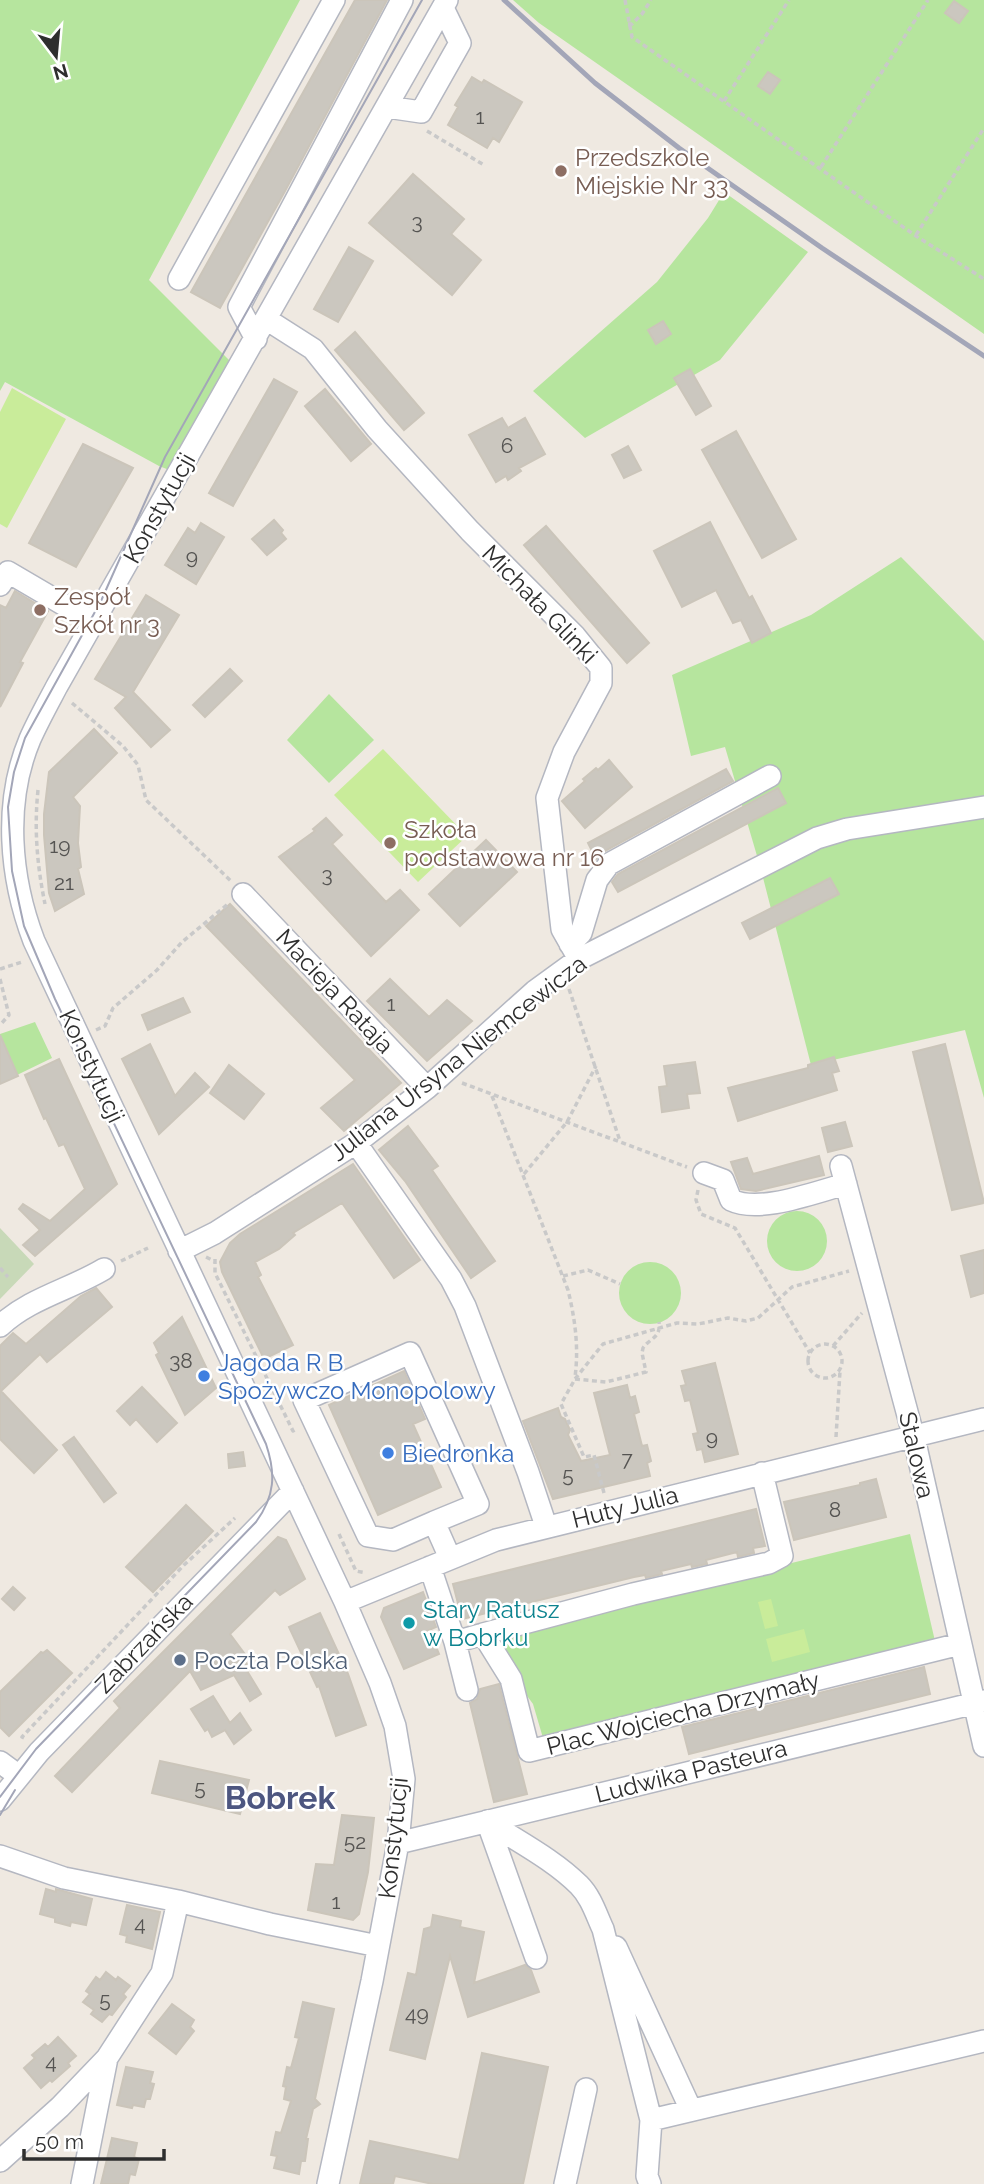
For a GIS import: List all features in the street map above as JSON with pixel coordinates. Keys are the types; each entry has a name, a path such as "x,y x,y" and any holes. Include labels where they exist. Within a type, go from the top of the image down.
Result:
{"street":[{"path":"179,279 334,0"},
{"path":"256,338 239,307 402,0"},
{"path":"387,107 421,112 460,43 445,4"},
{"name":"Konstytucji","path":"328,2184 398,1843 404,1779 395,1726 380,1683 345,1602 28,925 16,871 7,789 57,686 445,4"},
{"name":"Michała Glinki","path":"266,319 313,348 377,429 470,531 575,636 601,668 601,683 564,752 547,798 562,929 575,951"},
{"path":"0,585 8,572 95,623"},
{"path":"575,951 597,880 609,863 770,776"},
{"name":"Juliana Ursyna Niemcewicza","path":"179,1251 215,1233 356,1143 426,1088 535,991 575,951 817,838 847,829 984,807"},
{"name":"Macieja Rataja","path":"243,894 426,1088"},
{"path":"356,1143 450,1279 465,1306 546,1526"},
{"name":"Stalowa","path":"704,1173 723,1180 731,1200 741,1205 759,1205 844,1175 914,1438 960,1644 979,1702 984,1746"},
{"path":"0,1326 35,1300 84,1281 104,1269"},
{"path":"410,1353 478,1504 434,1522 393,1540 368,1536 304,1400 410,1353"},
{"name":"Huty Julia","path":"345,1602 496,1540 984,1419"},
{"path":"454,1642 633,1594 769,1563 782,1556 762,1474"},
{"name":"Zabrzańska","path":"0,1800 47,1744 293,1491"},
{"path":"434,1522 450,1558"},
{"path":"430,1567 467,1690"},
{"name":"Plac Wojciecha Drzymały","path":"483,1634 511,1679 529,1751 960,1644"},
{"name":"Ludwika Pasteura","path":"398,1843 979,1702"},
{"path":"0,1762 19,1776"},
{"path":"487,1821 554,1864 580,1885 590,1900 603,1929 651,2120 648,2176 650,2184"},
{"path":"487,1821 536,1958"},
{"path":"0,1856 64,1878 378,1947"},
{"path":"0,2161 60,2107 107,2058 162,1973 178,1901"},
{"path":"603,1929 618,1951 691,2110"},
{"path":"651,2120 984,2042"},
{"path":"82,2184 107,2058"},
{"path":"565,2184 586,2089"}],"path":[{"path":"625,0 632,37 916,236 984,279"},
{"path":"628,24 632,24 652,0"},
{"path":"724,101 789,0"},
{"path":"821,167 928,0"},
{"path":"412,111 416,124 484,165"},
{"path":"916,236 984,128"},
{"path":"69,708 72,703 122,746 138,765 146,800 228,878"},
{"path":"38,780 36,838 38,871 46,912"},
{"path":"96,1030 105,1026 113,1008 157,970 182,942 243,894"},
{"path":"0,979 9,1015 0,1025"},
{"path":"567,983 620,1142"},
{"path":"523,1175 567,1122 596,1066"},
{"path":"467,1085 704,1173 696,1195 701,1214 735,1228 810,1353 809,1366 817,1376 830,1377 840,1369"},
{"path":"491,1094 563,1276 575,1318 575,1379"},
{"path":"104,1269 148,1248"},
{"path":"218,1248 214,1261 215,1273 293,1431"},
{"path":"207,1259 214,1261"},
{"path":"604,1493 594,1455 584,1457 561,1404 575,1379 603,1344 659,1324 705,1323 729,1318 746,1321 758,1318 792,1287 868,1266"},
{"path":"0,1268 8,1277"},
{"path":"563,1276 588,1270 620,1284"},
{"path":"833,1346 865,1310 869,1309"},
{"path":"575,1379 606,1382 646,1372 643,1348 656,1338 659,1324"},
{"path":"810,1353 820,1344 833,1346 842,1356 836,1437"},
{"path":"29,1743 22,1737 184,1565 235,1518"}],"green space":[{"path":"0,0 300,0 149,280 234,365 177,473 159,466 5,382 0,391"},
{"path":"513,0 984,0 984,334 539,23"},
{"path":"724,192 808,252 720,360 585,438 533,391 657,282 708,218"},
{"path":"12,388 66,419 7,528 0,524 0,412"},
{"path":"901,557 984,641 984,1098 965,1030 811,1065 760,866 725,747 691,756 672,675 811,615"},
{"path":"329,694 374,740 329,783 287,740"},
{"path":"383,749 467,836 418,882 334,795"},
{"path":"35,1022 52,1058 17,1075 0,1048 0,1034"},
{"path":"797,1211 809,1213 822,1224 827,1241 825,1253 814,1266 797,1271 785,1269 772,1258 767,1241 769,1229 780,1216"},
{"path":"0,1228 34,1264 0,1299"},
{"path":"650,1262 662,1264 672,1271 679,1281 679,1305 672,1315 662,1322 650,1324 638,1322 628,1315 621,1305 619,1293 621,1281 628,1271 638,1264"},
{"path":"910,1534 935,1641 543,1738 533,1704 512,1675 499,1635"},
{"path":"771,1599 778,1626 765,1629 758,1602"},
{"path":"804,1629 810,1652 772,1662 766,1639"}],"building":[{"path":"355,0 387,0 220,308 191,292"},
{"path":"954,1 968,11 959,23 945,13"},
{"path":"768,72 780,80 770,94 758,86"},
{"path":"472,77 482,83 484,80 522,102 499,142 493,138 487,148 448,125 458,107 455,105"},
{"path":"413,174 464,219 451,234 481,260 452,295 369,223"},
{"path":"349,247 373,261 338,322 314,309"},
{"path":"663,321 671,334 656,344 648,330"},
{"path":"355,332 424,413 404,430 335,350"},
{"path":"690,369 711,406 696,415 674,378"},
{"path":"274,379 297,392 233,506 209,493"},
{"path":"325,389 371,444 351,461 305,406"},
{"path":"502,418 508,428 525,418 545,454 519,468 521,471 508,480 506,476 496,482 469,435"},
{"path":"736,431 796,539 762,558 702,450"},
{"path":"83,444 133,468 76,567 29,543"},
{"path":"628,446 641,470 624,478 612,455"},
{"path":"274,520 283,530 281,533 286,539 267,555 252,539"},
{"path":"710,522 749,598 752,596 771,633 752,643 741,620 733,623 716,590 682,607 654,551"},
{"path":"201,523 224,537 196,584 165,565 188,528 195,533"},
{"path":"546,526 649,643 627,663 524,545"},
{"path":"15,591 48,611 20,662 23,663 0,707 0,605 6,608"},
{"path":"146,595 179,615 133,692 170,730 151,747 115,708 126,697 95,679"},
{"path":"230,669 242,681 205,717 193,705"},
{"path":"94,729 117,753 73,797 80,806 78,843 81,867 78,869 84,894 55,911 49,893 44,835 49,772"},
{"path":"609,760 632,787 585,828 562,801 585,781 583,779"},
{"path":"726,769 733,781 603,852 596,859 588,843"},
{"path":"778,788 786,803 618,892 612,882 618,874"},
{"path":"326,818 342,835 332,844 386,902 400,890 419,910 371,956 279,857 315,831 313,829"},
{"path":"486,840 517,872 460,926 429,894"},
{"path":"830,878 839,894 750,939 742,923"},
{"path":"230,904 401,1083 344,1131 321,1108 355,1080 206,926"},
{"path":"390,979 429,1017 447,1000 472,1021 427,1061 367,1001"},
{"path":"183,998 190,1012 148,1030 142,1015"},
{"path":"0,1035 18,1076 0,1084"},
{"path":"150,1044 175,1096 195,1073 209,1087 159,1134 122,1059"},
{"path":"945,1044 984,1203 952,1210 913,1052"},
{"path":"834,1057 839,1071 832,1073 837,1090 738,1121 728,1088 808,1068 808,1065"},
{"path":"59,1059 117,1184 35,1256 23,1245 40,1230 19,1209 23,1204 50,1221 85,1189 64,1144 59,1146 46,1118 44,1119 25,1075"},
{"path":"695,1062 700,1093 687,1094 689,1108 662,1112 659,1087 667,1086 664,1066"},
{"path":"229,1065 264,1094 244,1119 210,1093"},
{"path":"845,1122 852,1146 828,1152 822,1128"},
{"path":"408,1126 438,1166 432,1170 495,1261 471,1278 405,1181 379,1150"},
{"path":"819,1156 824,1175 756,1191 741,1189 731,1162 747,1158 753,1174"},
{"path":"353,1164 420,1260 394,1278 342,1203 293,1233 295,1235 279,1249 255,1262 261,1275 258,1277 293,1345 264,1359 222,1272 220,1262 230,1243 240,1234"},
{"path":"984,1250 984,1293 971,1297 961,1256"},
{"path":"96,1288 112,1307 47,1362 40,1354 1,1391 57,1450 34,1473 0,1439 0,1346 13,1333 26,1344 81,1296"},
{"path":"182,1317 216,1388 185,1415 156,1355 159,1353 154,1343"},
{"path":"715,1363 738,1454 705,1462 702,1449 697,1450 693,1434 698,1433 690,1400 685,1401 681,1386 686,1385 682,1371"},
{"name":"Biedronka","path":"404,1371 425,1419 413,1424 441,1487 378,1515 329,1405"},
{"path":"627,1385 630,1398 635,1396 639,1412 634,1414 642,1446 647,1445 651,1461 647,1463 650,1476 553,1499 523,1421 558,1408 570,1430 568,1435 581,1461 610,1455 594,1393"},
{"path":"142,1387 177,1423 157,1442 136,1419 130,1425 117,1411"},
{"path":"74,1437 116,1493 104,1502 63,1445"},
{"path":"243,1452 245,1466 229,1468 228,1454"},
{"path":"876,1479 886,1517 794,1540 784,1502"},
{"path":"186,1505 213,1531 153,1592 126,1567"},
{"path":"756,1509 765,1546 753,1548 754,1553 738,1557 737,1552 706,1560 707,1564 692,1567 691,1564 661,1571 662,1574 646,1578 645,1575 634,1577 462,1619 453,1584"},
{"path":"278,1537 286,1540 305,1579 280,1595 275,1590 230,1634 247,1657 244,1659 247,1664 244,1666 261,1694 250,1701 234,1675 201,1690 190,1671 72,1792 55,1776 120,1708 114,1701"},
{"path":"13,1587 25,1598 14,1610 2,1599"},
{"path":"423,1592 436,1627 429,1630 439,1654 404,1669 381,1617 384,1608"},
{"path":"320,1613 348,1674 366,1725 336,1736 319,1686 317,1687 289,1627"},
{"path":"47,1650 72,1673 9,1736 0,1727 0,1692 41,1652"},
{"path":"924,1667 930,1694 689,1754 682,1727"},
{"path":"499,1684 527,1794 494,1802 470,1703 477,1699 480,1689"},
{"path":"213,1696 230,1723 240,1713 251,1730 234,1744 225,1730 212,1737 191,1709"},
{"path":"160,1761 249,1780 240,1814 152,1793"},
{"path":"342,1815 374,1818 368,1872 359,1914 353,1920 308,1910 316,1864 334,1865"},
{"path":"46,1889 56,1892 56,1889 92,1899 86,1925 71,1922 70,1926 40,1914"},
{"path":"127,1905 160,1912 152,1949 126,1942 127,1936 120,1934"},
{"path":"433,1915 461,1921 460,1927 484,1932 474,1983 525,1965 531,1970 539,1992 468,2017 450,1956 425,2059 390,2050 408,1973 416,1975 424,1929 431,1927"},
{"path":"106,1972 130,1986 123,1994 126,1997 112,2015 109,2014 102,2022 91,2014 94,2010 83,2002 90,1994 86,1991 96,1977 100,1980"},
{"path":"303,2002 334,2009 315,2099 320,2104 313,2109 306,2139 305,2161 301,2161 299,2174 274,2168 277,2156 271,2155 276,2132 281,2133 291,2101 284,2099 286,2087 283,2086 287,2067 291,2068 299,2038 295,2037"},
{"path":"172,2004 194,2020 190,2027 194,2031 176,2054 149,2033"},
{"path":"58,2037 76,2056 68,2063 70,2066 41,2088 24,2068 35,2058 32,2055 45,2044 48,2047"},
{"path":"482,2053 548,2067 523,2184 433,2184 395,2176 393,2184 360,2184 370,2141 459,2160"},
{"path":"126,2067 153,2072 150,2083 154,2084 150,2099 146,2099 144,2107 117,2105"},
{"path":"112,2138 137,2143 134,2157 139,2159 135,2175 130,2174 128,2184 101,2184"}],"tram line":[{"path":"0,1797 36,1749 256,1522 267,1503 272,1484 266,1444 55,999 24,926 12,871 8,807 14,772 25,738 101,601 165,457 422,0"},
{"path":"0,1815 15,1790"}],"railway":[{"path":"504,0 595,83 679,148 984,356"}],"place":[{"name":"Przedszkole Miejskie Nr 33","path":"561,171"},
{"name":"Zespół Szkół nr 3","path":"40,610"},
{"name":"Szkoła podstawowa nr 16","path":"390,843"},
{"name":"Jagoda R B Spożywczo Monopolowy","path":"204,1376"},
{"name":"Biedronka","path":"388,1453"},
{"name":"Stary Ratusz w Bobrku","path":"409,1623"},
{"name":"Poczta Polska","path":"180,1660"}],"district":[{"name":"Bobrek","path":"280,1797"}]}
